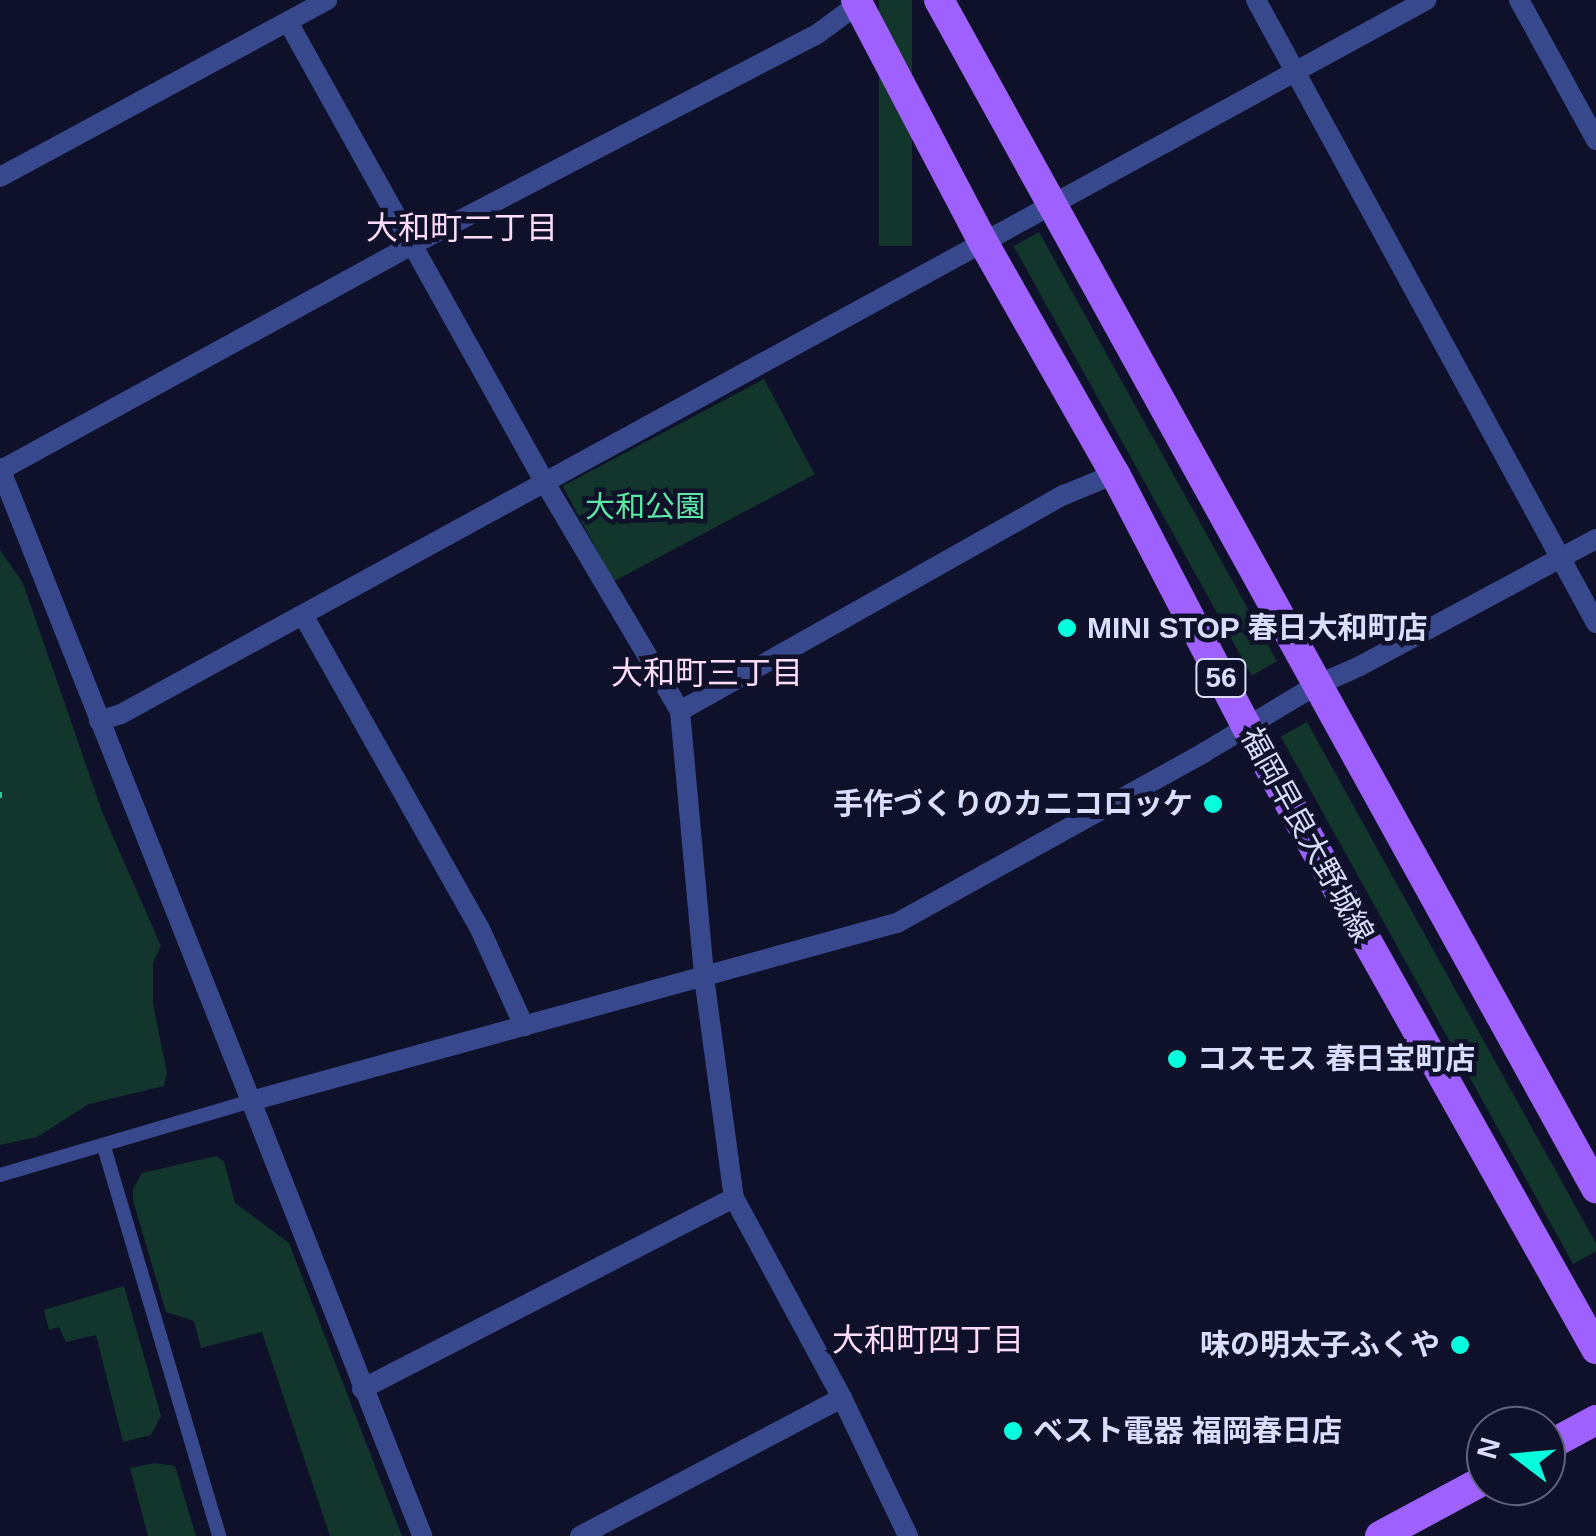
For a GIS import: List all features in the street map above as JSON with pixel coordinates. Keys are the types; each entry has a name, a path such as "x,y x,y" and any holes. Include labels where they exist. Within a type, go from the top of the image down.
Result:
{"main road":[{"name":"56","path":"940,0 1315,686 1596,1188"},
{"name":"福岡早良大野城線","path":"858,2 983,242 1116,474 1245,724 1596,1349"},
{"path":"1566,1436 1596,1420"},
{"path":"1380,1536 1466,1490"}],"street":[{"path":"0,177 327,0"},
{"path":"1256,0 1596,623"},
{"path":"100,721 122,714 1426,0"},
{"path":"1519,0 1596,140"},
{"path":"422,1536 0,469 412,245 816,36 858,2"},
{"path":"288,22 544,481 680,711 704,977 734,1198 842,1398 908,1536"},
{"path":"680,711 1064,495 1116,474"},
{"path":"251,1101 897,924 1205,752 1245,724 1596,539"},
{"path":"303,615 480,929 524,1026"},
{"path":"362,1389 734,1198"},
{"path":"580,1536 842,1398"}],"lane":[{"path":"0,1175 251,1101"},
{"path":"104,1147 219,1536"}],"green space":[{"path":"879,0 912,0 912,246 879,246"},
{"path":"1039,232 1277,661 1252,675 1014,246"},
{"name":"大和公園","path":"764,379 815,474 613,581 563,486"},
{"path":"0,550 23,583 103,814 161,946 153,962 153,1004 167,1073 164,1086 89,1104 37,1137 0,1145"},
{"path":"1307,722 1596,1243 1596,1251 1573,1264 1281,737"},
{"path":"216,1156 224,1161 235,1203 289,1243 402,1536 330,1536 262,1332 201,1348 194,1321 166,1312 133,1201 133,1189 142,1173"},
{"path":"124,1286 161,1416 151,1435 123,1442 96,1335 66,1342 59,1327 49,1330 44,1310"},
{"path":"155,1463 175,1466 196,1536 148,1536 130,1468"}],"place":[{"name":"MINI STOP 春日大和町店","path":"1067,628"},
{"name":"手作づくりのカニコロッケ","path":"1213,804"},
{"name":"コスモス 春日宝町店","path":"1177,1059"},
{"name":"味の明太子ふくや","path":"1460,1345"},
{"name":"ベスト電器 福岡春日店","path":"1013,1431"}],"district":[{"name":"大和町二丁目","path":"462,228"},
{"name":"大和町三丁目","path":"707,673"},
{"name":"大和町四丁目","path":"928,1340"}]}
